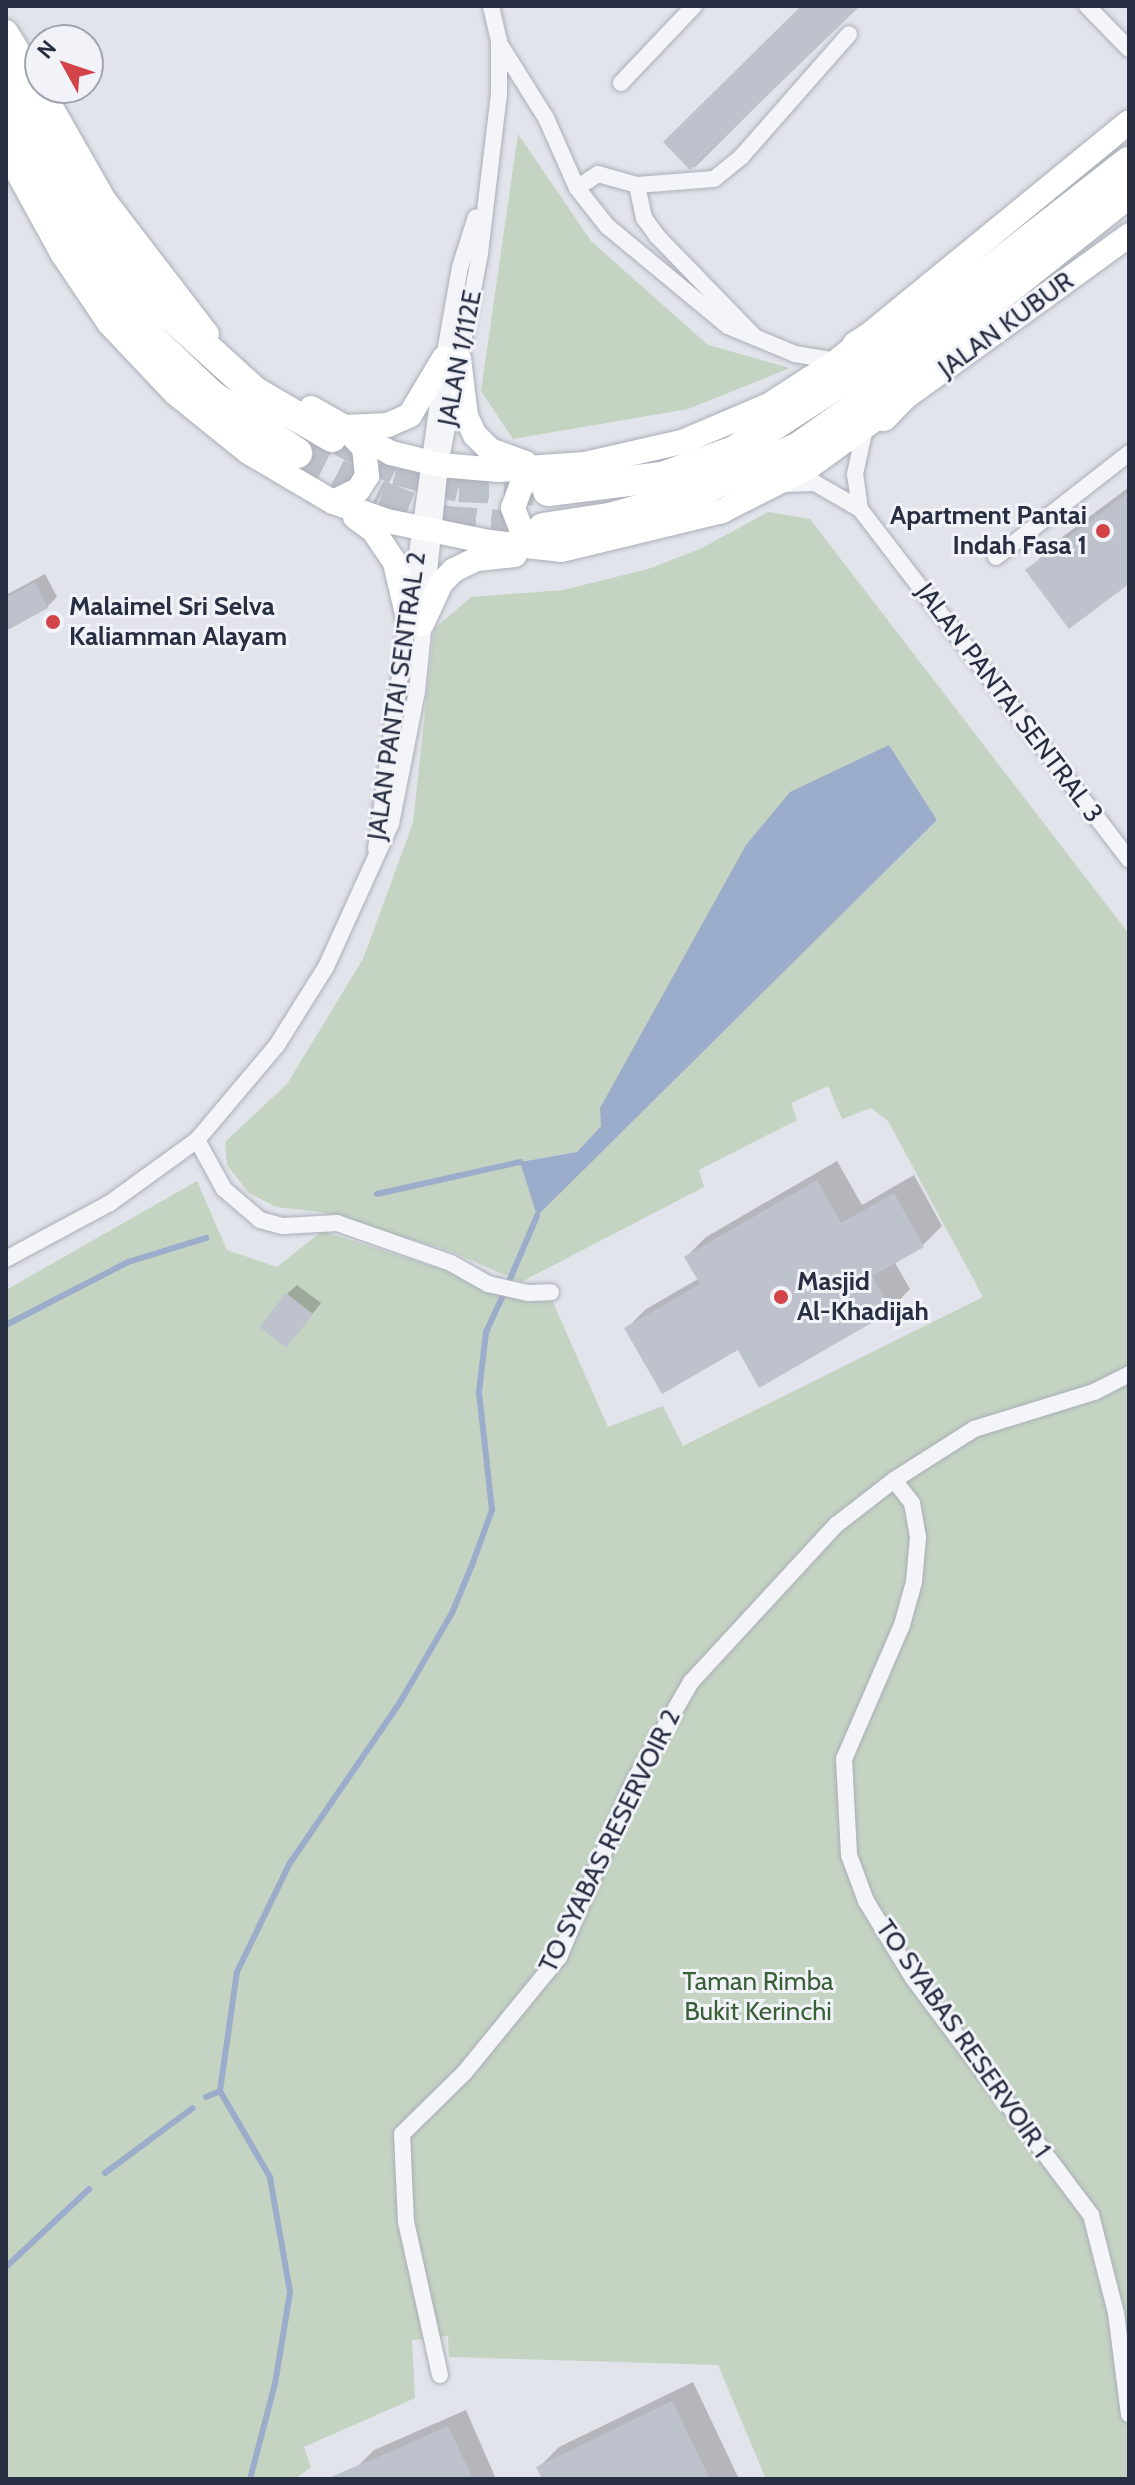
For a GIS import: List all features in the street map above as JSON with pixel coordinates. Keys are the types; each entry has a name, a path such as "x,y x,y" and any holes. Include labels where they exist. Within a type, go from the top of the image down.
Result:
{"highway":[{"path":"6,64 97,222 158,304 255,392 338,432"},
{"path":"6,109 83,247 150,337 211,395 297,453"},
{"path":"874,422 1129,162"},
{"path":"847,353 1129,193"},
{"path":"546,479 662,477 734,451 833,390 1063,229"},
{"path":"552,539 610,518 688,496 799,447 891,382 1063,229"}],"main road":[{"path":"6,32 24,62"},
{"path":"49,104 104,200 211,338 243,366 364,448 367,476 358,490 333,502"},
{"path":"552,539 528,537 513,508 521,486 624,459 729,425 847,353 1129,122"},
{"path":"6,151 84,288 139,358 248,452 333,502 373,530 387,549 415,621"},
{"name":"JALAN KUBUR","path":"552,539 679,525 722,511 776,484 874,422 1129,235"},
{"path":"338,432 388,425 410,415 452,359"},
{"path":"452,359 466,416 475,435 546,479"},
{"path":"338,432 391,453 434,464 546,479"},
{"path":"333,502 426,531 552,539"},
{"path":"415,621 441,583 454,570 477,559 552,539"}],"street":[{"name":"JALAN 1/112E","path":"426,531 452,359 460,267 487,184 499,94 499,41 491,6"},
{"path":"621,83 694,6"},
{"path":"1087,6 1129,49"},
{"path":"577,188 598,174 637,185 699,183 727,172 849,34"},
{"path":"499,41 546,118 577,188 607,226 686,296 761,343 847,353"},
{"path":"637,185 644,218 657,236 761,343"},
{"path":"860,509 855,474 874,422"},
{"path":"996,557 1129,453"},
{"name":"JALAN PANTAI SENTRAL 3","path":"776,484 815,483 860,509 1129,860"},
{"name":"JALAN PANTAI SENTRAL 2","path":"6,1259 110,1203 197,1140 293,1019 326,967 375,862 415,621 426,531"},
{"path":"197,1140 224,1189 260,1220 283,1226 337,1223 451,1263 488,1284 528,1293 551,1292"},
{"name":"TO SYABAS RESERVOIR 2","path":"440,2375 406,2222 402,2134 465,2072 559,1957 634,1781 691,1682 836,1525 894,1480 974,1429 1094,1392 1129,1374"},
{"name":"TO SYABAS RESERVOIR 1","path":"894,1480 914,1515 914,1582 902,1625 844,1759 849,1855 866,1901 913,1978 1091,2215 1116,2313 1129,2414"}],"green space":[{"path":"518,134 591,241 708,345 790,368 688,409 513,439 481,391"},
{"name":"Taman Rimba Bukit Kerinchi","path":"768,512 810,519 1129,934 1129,2479 766,2479 718,2365 449,2357 448,2336 412,2340 415,2398 304,2447 311,2467 295,2479 6,2479 6,1290 197,1181 227,1250 277,1267 322,1231 444,1270 484,1290 528,1302 552,1300 608,1427 663,1406 683,1446 983,1297 888,1121 871,1108 842,1119 828,1086 791,1103 797,1120 699,1170 704,1187 521,1282 450,1251 321,1212 276,1207 249,1193 227,1165 225,1142 287,1084 363,959 413,823 434,629 471,597 563,590 648,569 700,549","holes":["889,745 937,820 537,1215 520,1162 577,1152 601,1126"]}],"water":[{"path":"889,745 937,820 537,1216 520,1162 577,1152 601,1126 600,1108 746,845 790,792"}],"building":[{"path":"801,6 860,6 690,170 663,142"},
{"name":"Apartment Pantai Indah Fasa 1","path":"1129,492 1129,584 1069,629 1025,570"},
{"path":"35,582 48,608 6,631 6,598"},
{"name":"Masjid Al-Khadijah","path":"817,1180 841,1223 894,1193 924,1247 872,1276 892,1311 759,1388 738,1350 662,1394 624,1328 700,1284 684,1257"},
{"path":"286,1293 313,1314 286,1348 260,1327"},
{"path":"672,2401 710,2479 542,2479 536,2467"},
{"path":"448,2426 473,2479 326,2479 399,2448"}],"waterway":[{"path":"377,1194 520,1162"},
{"path":"510,1279 537,1216"},
{"path":"6,1325 128,1262 206,1238"},
{"path":"250,2479 275,2384 290,2292 270,2177 220,2091 237,1972 290,1863 399,1704 452,1613 472,1565 492,1510 479,1392 486,1332 502,1297"},
{"path":"206,2097 220,2091"},
{"path":"105,2173 193,2108"},
{"path":"6,2267 89,2189"}],"tunnel":[{"path":"341,441 396,470 459,487 547,491"},
{"path":"297,453 381,496 446,521 543,528"}],"place":[{"name":"Apartment Pantai Indah Fasa 1","path":"1103,531"},
{"name":"Malaimel Sri Selva Kaliamman Alayam","path":"53,622"},
{"name":"Masjid Al-Khadijah","path":"781,1297"}]}
